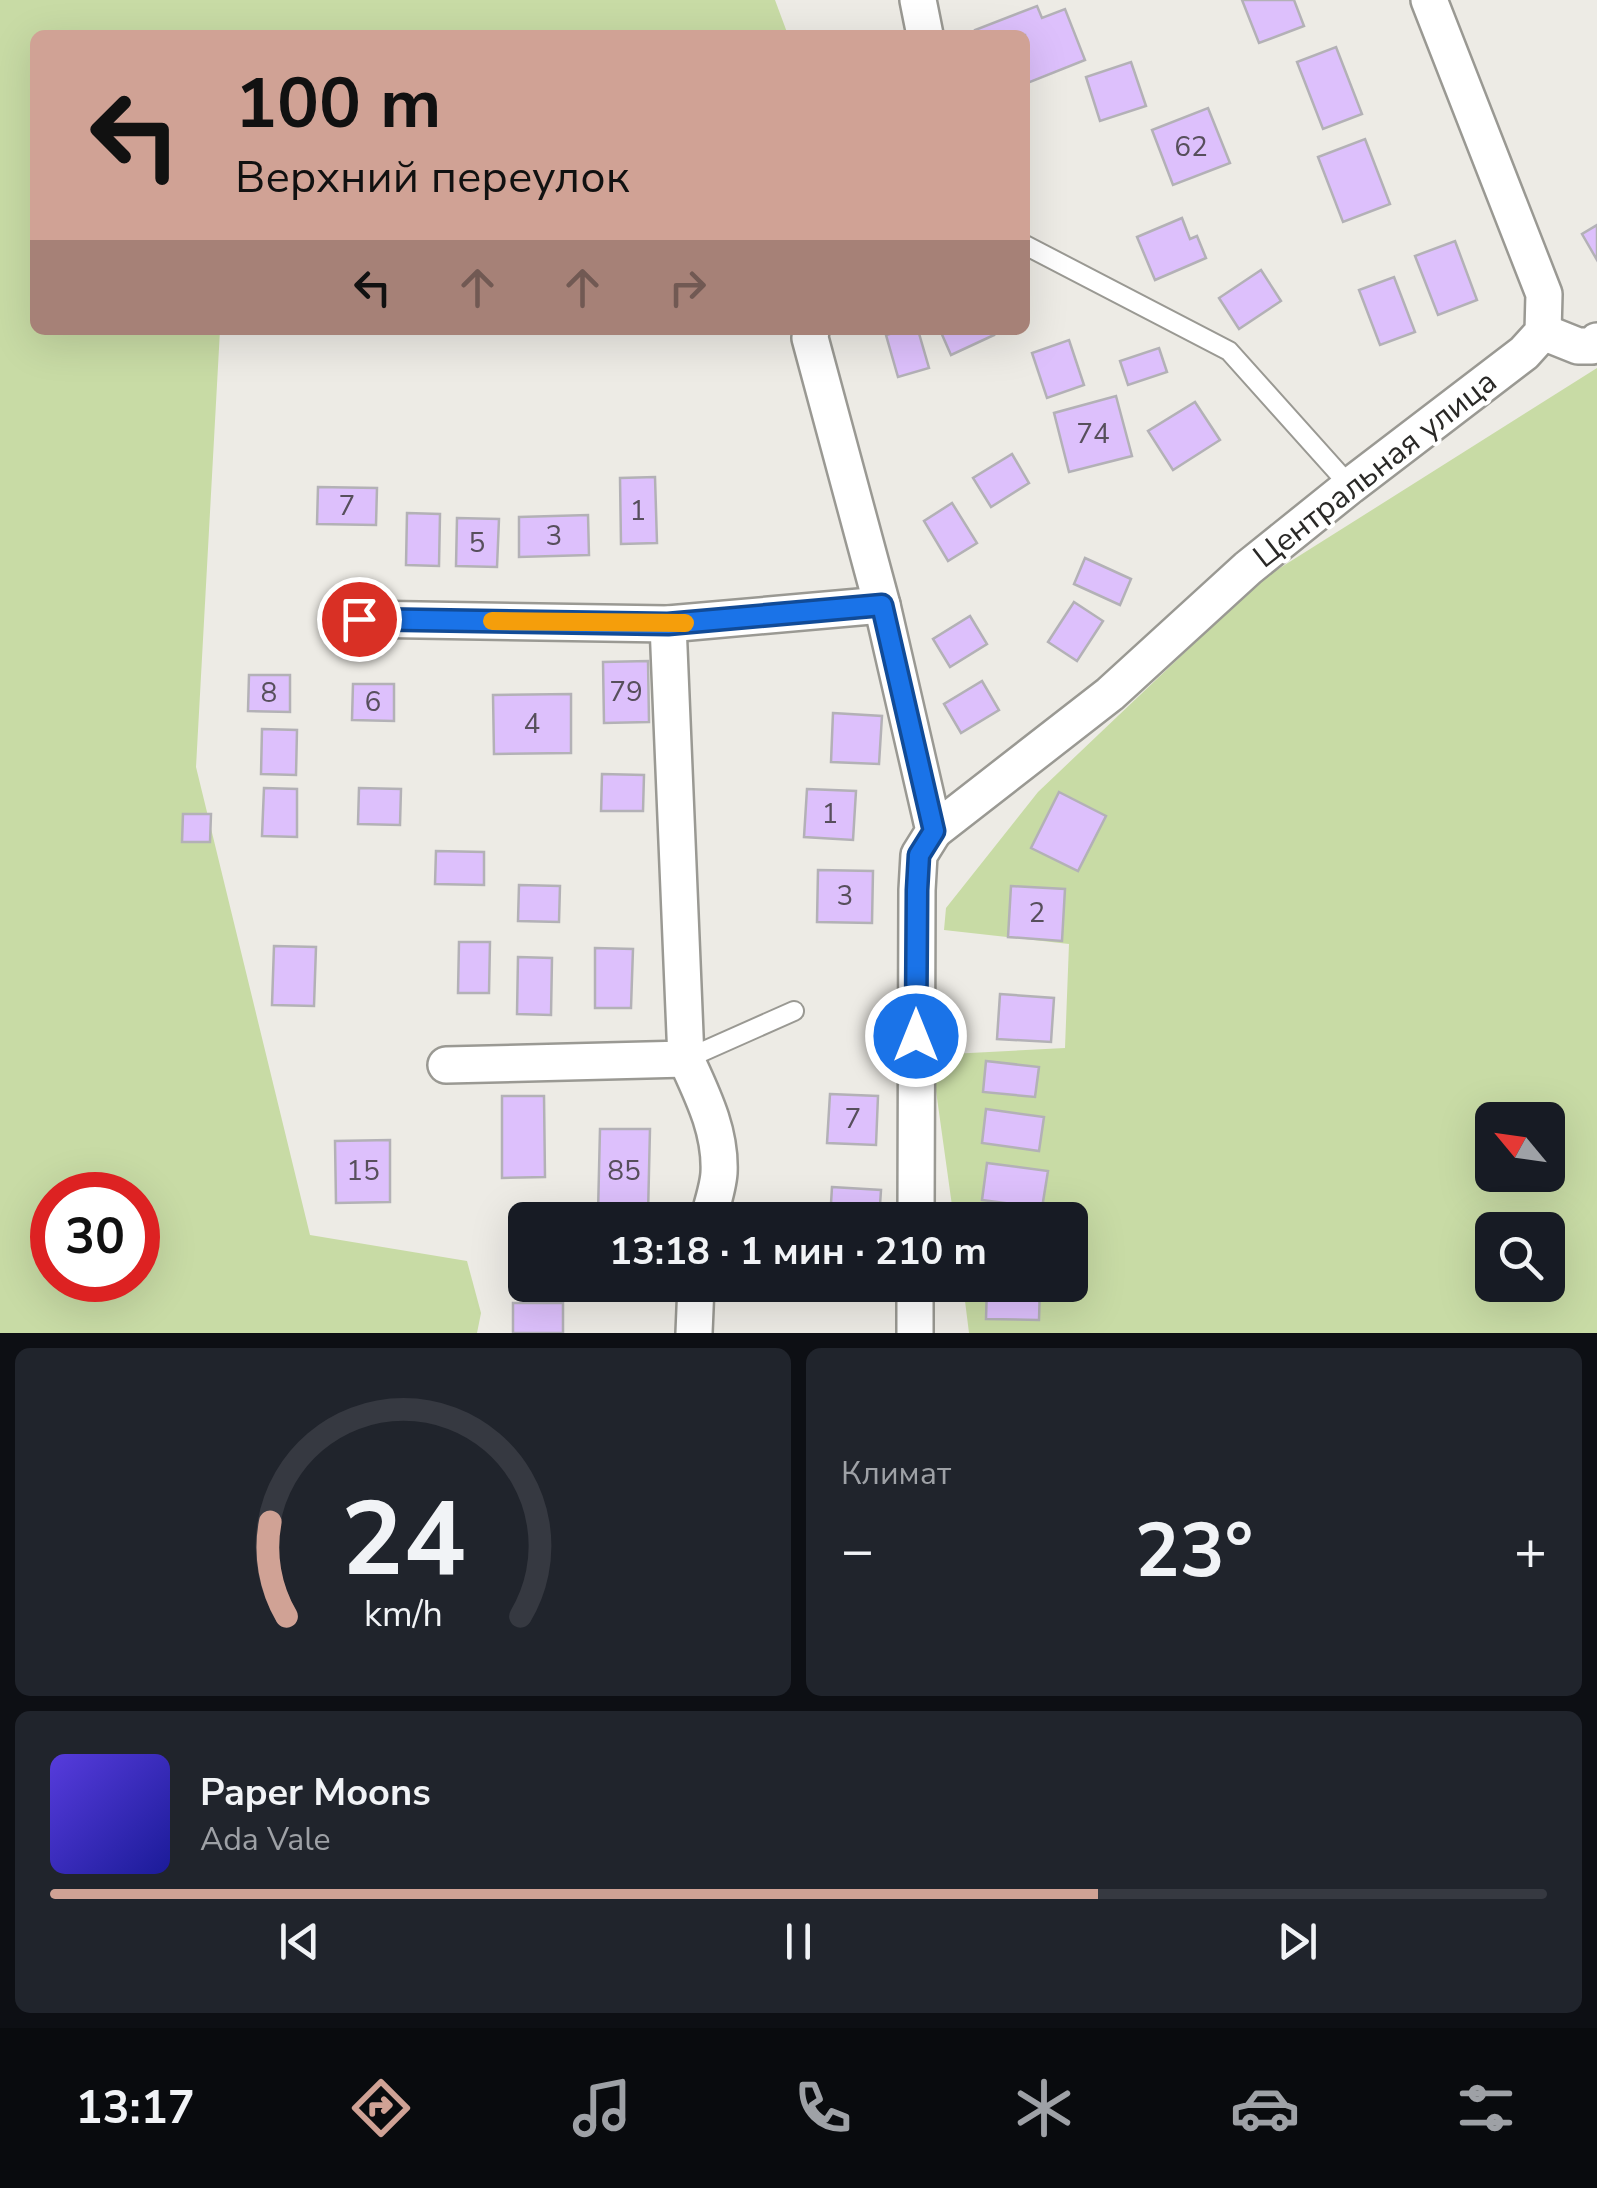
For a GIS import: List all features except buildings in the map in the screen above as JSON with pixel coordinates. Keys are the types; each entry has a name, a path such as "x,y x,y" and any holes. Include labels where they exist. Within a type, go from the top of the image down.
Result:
{"street":[{"path":"918,0 924,30"},
{"path":"1429,0 1544,294 1543,332 1578,346 1597,342"},
{"name":"Центральная улица","path":"934,831 1110,694 1248,568 1524,353 1543,332"},
{"path":"810,335 882,605 934,831 919,855 917,890 916,1202"},
{"path":"359,619 668,624 882,605"},
{"path":"668,624 686,1059 717,1134 719,1176 712,1202"},
{"path":"446,1065 686,1059"},
{"path":"694,1333 695,1302"},
{"path":"915,1302 915,1333"}],"lane":[{"path":"1030,248 1230,351 1350,486"},
{"path":"686,1059 794,1011"}],"green space":[{"path":"0,0 775,0 786,30 30,30 30,335 220,335 196,767 310,1235 467,1261 481,1313 477,1333 0,1333"},
{"path":"1597,368 1597,1333 969,1333 965,1302 1088,1302 1088,1202 951,1202 931,1055 1065,1048 1069,944 944,930 946,908 1038,792 1261,580"}],"slow traffic":[{"path":"492,621 685,623"}],"route":[{"path":"359,619 668,624 882,605 934,831 919,855 916,1036"}]}
